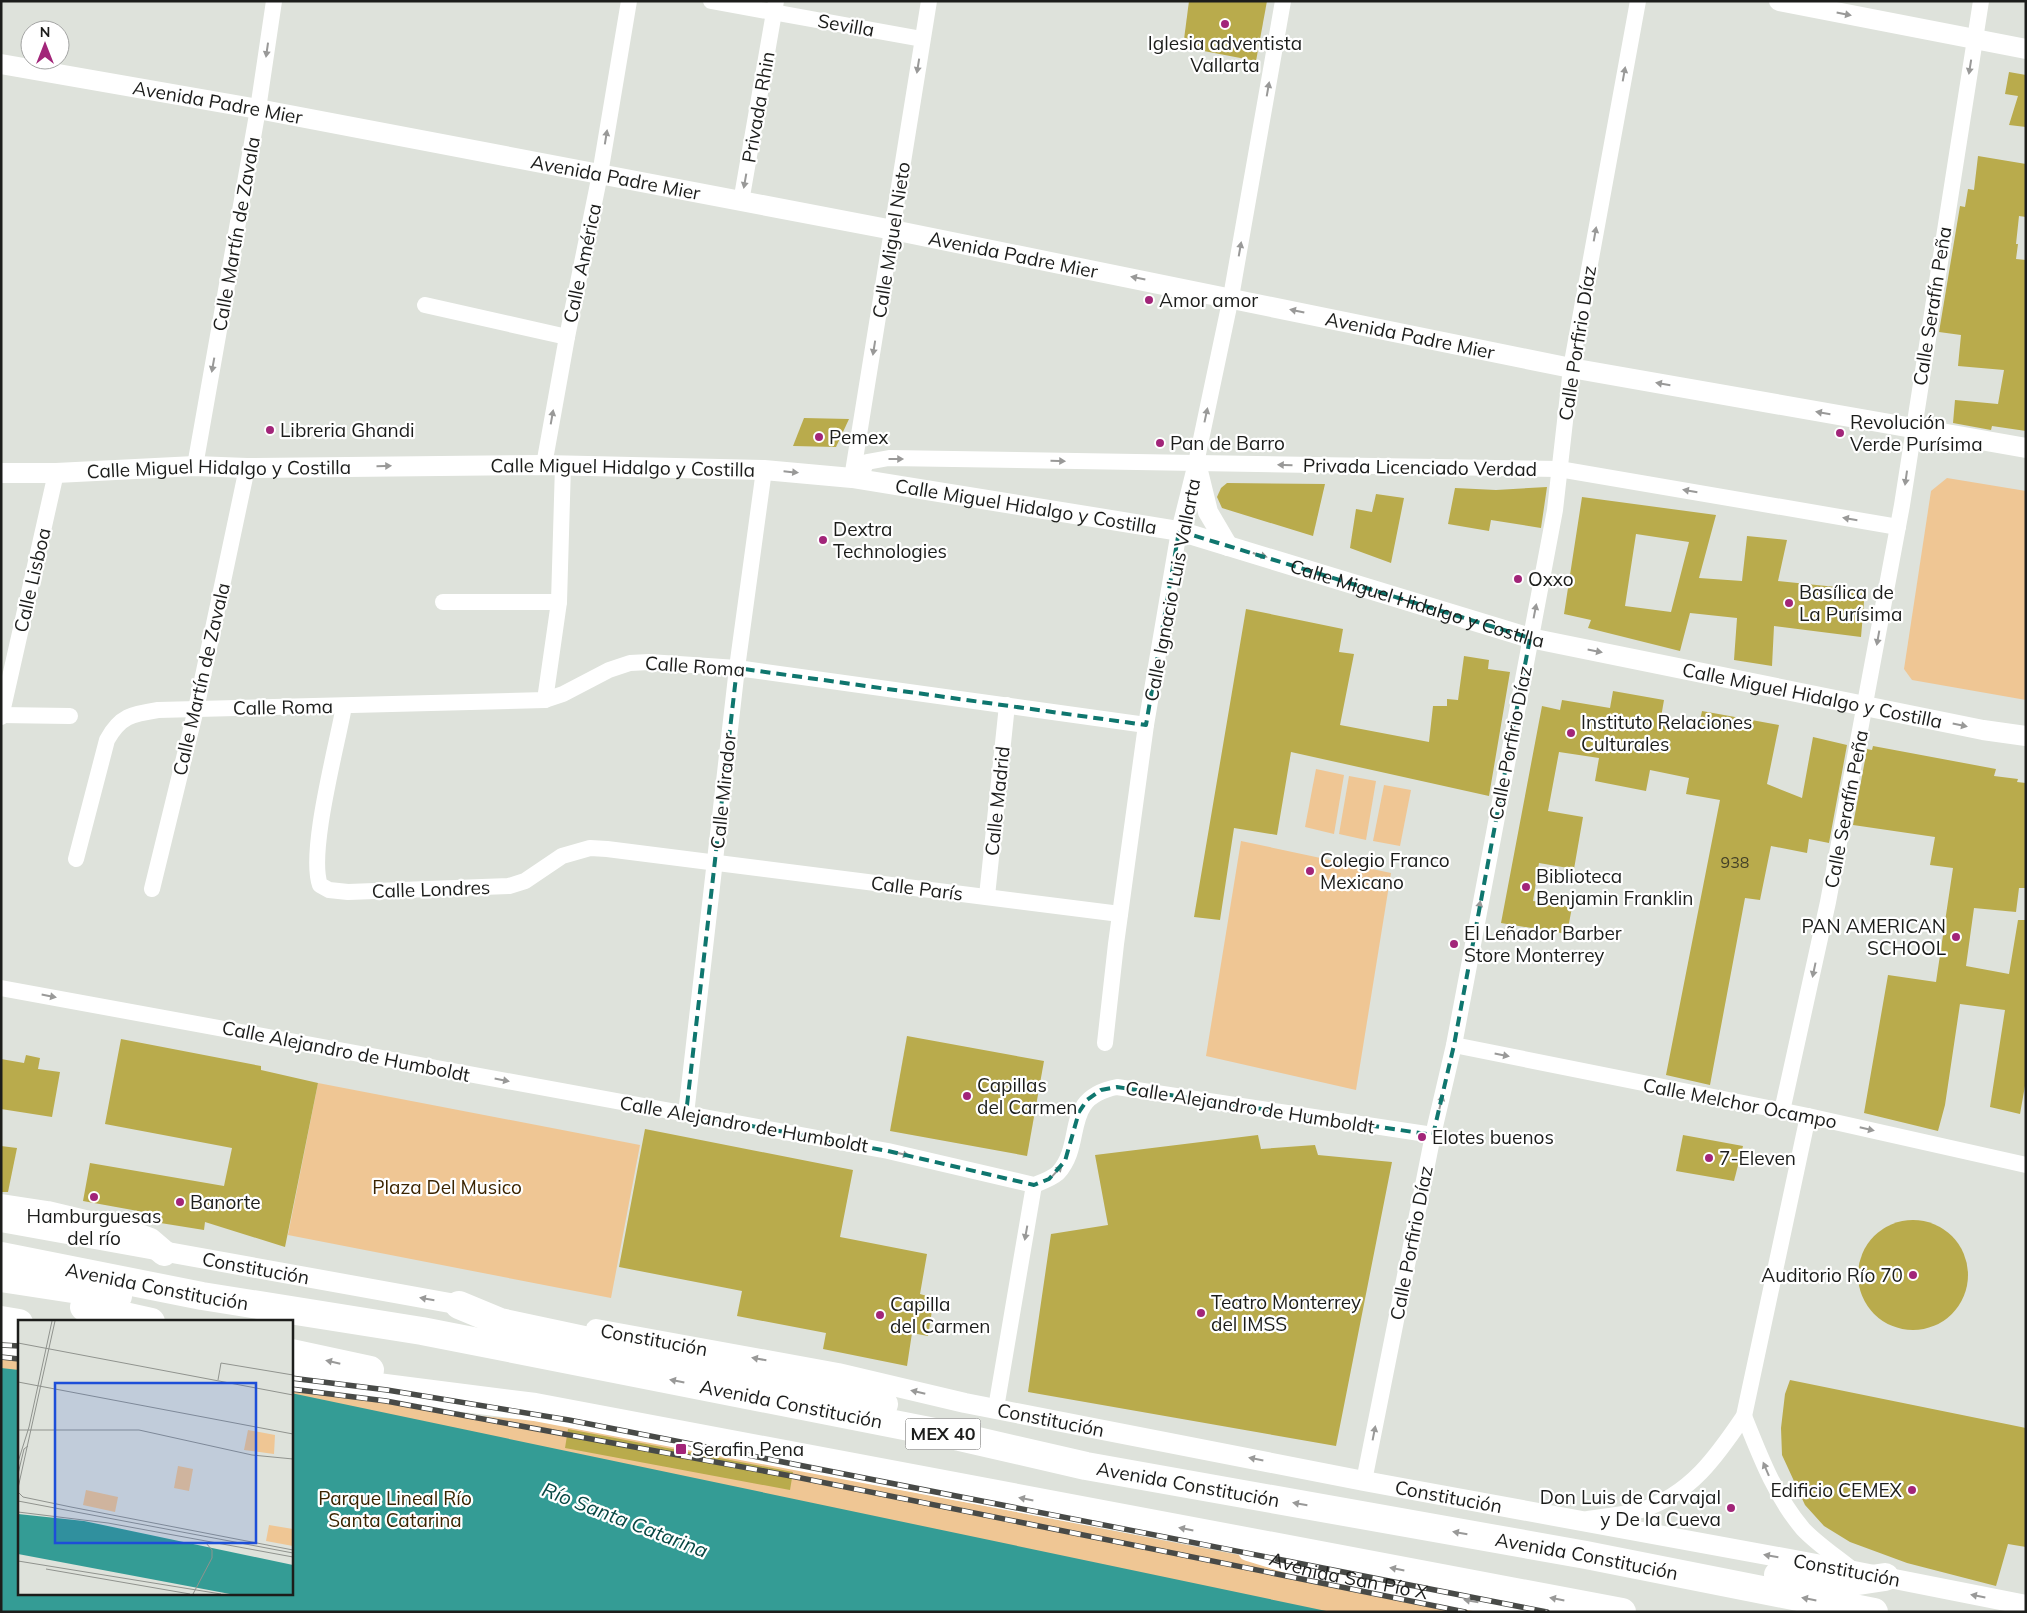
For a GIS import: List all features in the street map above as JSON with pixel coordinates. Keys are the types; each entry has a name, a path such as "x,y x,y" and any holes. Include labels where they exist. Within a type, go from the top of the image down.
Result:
{"highway":[{"name":"Avenida Constitución","path":"5,1264 132,1298 202,1296 422,1331 960,1437 1086,1466 1586,1555 1874,1612"},
{"path":"1,1290 142,1320"},
{"path":"459,1305 500,1322 832,1392 964,1423 1086,1466"},
{"path":"1,1320 18,1323"},
{"path":"1,1342 18,1344"},
{"path":"292,1353 535,1407"},
{"name":"MEX 40","path":"292,1376 535,1407 1622,1612"},
{"path":"1586,1555 1659,1560 1821,1581 1845,1582 1885,1577"}],"main road":[{"path":"6,1218 47,1214 131,1234 150,1241 164,1252"}],"street":[{"name":"Calle Martín de Zavala","path":"195,466 258,109 274,1"},
{"name":"Calle América","path":"545,700 559,602 553,465 567,337 600,174 629,1"},
{"name":"Sevilla","path":"711,1 775,7 922,39"},
{"name":"Calle Miguel Nieto","path":"855,478 929,1"},
{"name":"Calle Ignacio Luis Vallarta","path":"1105,1043 1120,914 1146,725 1179,531 1196,463 1231,297 1283,1"},
{"name":"Calle Porfirio Díaz","path":"1364,1481 1433,1135 1454,1045 1555,510 1571,368 1638,1"},
{"path":"1779,1 2026,49"},
{"name":"Calle Serafín Peña","path":"1782,1111 1828,902 1866,706 1914,430 1981,1"},
{"name":"Privada Rhin","path":"741,202 775,7"},
{"name":"Avenida Padre Mier","path":"1,64 258,109 893,230 1231,297 1571,368 1914,430 2026,448"},
{"path":"425,305 567,337"},
{"name":"Privada Licenciado Verdad","path":"855,478 867,462 889,458 1559,469 1898,527"},
{"path":"1196,463 1208,512 1228,546"},
{"name":"Calle Miguel Hidalgo y Costilla","path":"1,473 56,473 195,466 247,468 553,465 764,470 855,478 1179,531 1530,638 1983,730 2026,736"},
{"name":"Calle Martín de Zavala","path":"152,889 196,709 247,468"},
{"name":"Calle Mirador","path":"686,1114 737,668 764,470"},
{"name":"Calle Lisboa","path":"1,716 56,473"},
{"path":"442,602 559,602"},
{"name":"Calle Roma","path":"76,859 107,740 115,726 127,717 158,710 545,700 563,694 609,670 630,663 649,662 737,668 1146,725"},
{"name":"Calle Madrid","path":"987,896 1007,705"},
{"name":"Calle Londres","path":"344,706 317,845 316,874 320,885 329,890 348,892 509,886 525,880 562,856 590,848 715,862"},
{"path":"1,716 70,716"},
{"name":"Calle París","path":"715,862 1120,914"},
{"name":"Calle Alejandro de Humboldt","path":"1,988 888,1151 1034,1185 1049,1180 1058,1173 1065,1161 1079,1112 1087,1100 1101,1090 1117,1087 1433,1135"},
{"name":"Calle Melchor Ocampo","path":"1454,1045 1808,1116 2026,1165"},
{"path":"1579,1521 1640,1510 1677,1493 1702,1474 1744,1416 1808,1116"},
{"path":"996,1408 1034,1185"},
{"name":"Constitución","path":"164,1252 838,1373 996,1408 1364,1481 1854,1570 2026,1605"},
{"path":"1744,1416 1768,1476 1784,1504 1804,1530 1854,1570"},
{"name":"Avenida San Pío X","path":"1212,1534 1267,1558 1314,1572 1484,1603 1518,1612"}],"highlighted area":[{"path":"1179,531 1530,638 1454,1045 1433,1135 1117,1087 1101,1090 1087,1100 1079,1112 1065,1161 1049,1179 1034,1185 888,1151 686,1114 737,668 1146,725"}],"green space":[{"path":"1947,478 2026,491 2026,700 1912,680 1904,669 1931,491"},
{"path":"1316,769 1344,775 1334,834 1305,827"},
{"path":"1349,776 1376,781 1366,840 1339,834"},
{"path":"1384,785 1411,790 1400,846 1373,841"},
{"path":"1241,841 1391,873 1356,1090 1206,1056"},
{"name":"Plaza Del Musico","path":"318,1083 640,1145 611,1298 288,1235"},
{"name":"Río Santa Catarina","path":"1,1348 18,1350 18,1596 292,1596 292,1379 442,1413 543,1421 1536,1612 1,1612"}],"water":[{"name":"Río Santa Catarina","path":"1,1368 18,1370 18,1596 292,1596 292,1393 1331,1612 1,1612"}],"building":[{"name":"Iglesia adventista Vallarta","path":"1189,1 1267,1 1256,61 1183,47"},
{"path":"2009,72 2026,75 2026,127 2009,125 2018,96 2005,94"},
{"path":"1978,156 2026,164 2026,217 2019,216 2016,259 2026,260 2026,431 1992,426 1991,430 1953,423 1955,400 1998,404 2004,370 1958,366 1961,335 1939,332 1960,206 1965,207 1968,189 1974,190"},
{"name":"Pemex","path":"804,418 849,419 836,447 793,446"},
{"path":"1227,483 1325,484 1313,536 1222,508 1217,497 1221,488"},
{"path":"1547,487 1541,528 1491,520 1489,531 1448,524 1455,488 1496,490"},
{"path":"1376,494 1404,498 1391,563 1350,548 1356,509 1372,512"},
{"path":"1582,497 1716,515 1699,578 1742,581 1747,536 1787,540 1778,581 1865,590 1861,637 1774,626 1772,666 1734,660 1737,618 1690,613 1680,651 1588,628 1591,620 1564,614","holes":["1636,534 1689,542 1671,612 1625,606"]},
{"path":"1246,609 1343,629 1339,652 1354,654 1340,725 1429,742 1433,706 1447,706 1447,699 1458,700 1464,656 1489,660 1488,669 1510,672 1489,796 1291,752 1277,835 1234,828 1220,920 1194,917"},
{"path":"1613,691 1664,700 1660,723 1698,730 1702,711 1779,725 1767,784 1802,798 1813,737 1847,745 1829,843 1809,839 1807,853 1771,846 1760,900 1745,898 1710,1085 1666,1075 1720,800 1686,794 1689,778 1650,770 1646,791 1595,781 1599,758 1559,752 1548,811 1583,817 1574,869 1539,863 1533,901 1572,907 1567,934 1501,923 1542,706 1560,710 1562,700 1610,708"},
{"path":"1873,746 1996,769 1994,776 2018,779 2017,782 2026,783 2026,888 2019,888 2016,912 1974,908 1966,966 2009,974 2018,920 2026,920 2026,1080 2020,1114 1990,1107 2005,1010 1960,1004 1945,1105 1938,1131 1864,1113 1888,975 1936,982 1953,868 1930,865 1935,837 1853,825 1867,749 1872,750"},
{"name":"Capillas del Carmen","path":"907,1036 1044,1061 1027,1156 890,1131"},
{"path":"121,1039 261,1066 261,1070 318,1083 285,1247 205,1222 204,1230 148,1221 149,1213 83,1201 90,1163 224,1186 232,1148 105,1124"},
{"path":"26,1055 40,1058 38,1069 60,1072 52,1117 1,1109 1,1059 24,1063"},
{"path":"645,1129 853,1170 840,1237 927,1254 920,1294 934,1298 928,1336 912,1333 907,1366 823,1349 826,1333 737,1316 742,1291 619,1267"},
{"name":"Teatro Monterrey del IMSS","path":"1258,1135 1261,1149 1315,1145 1318,1155 1392,1162 1336,1446 1028,1392 1051,1234 1108,1225 1095,1155"},
{"name":"7-Eleven","path":"1683,1135 1743,1146 1734,1181 1676,1171"},
{"path":"1,1146 17,1148 8,1192 1,1192"},
{"name":"Auditorio Río 70","path":"1913,1220 1934,1224 1952,1236 1964,1254 1968,1275 1964,1296 1952,1314 1934,1326 1913,1330 1892,1326 1874,1314 1862,1296 1858,1275 1862,1254 1874,1236 1892,1224"},
{"name":"Edificio CEMEX","path":"1790,1380 2026,1428 2026,1547 2008,1544 1996,1586 1907,1563 1850,1542 1824,1526 1805,1505 1782,1455 1781,1428 1785,1394"},
{"path":"568,1429 793,1472 790,1490 565,1448"}],"railway":[{"path":"1,1345 18,1346"},
{"path":"1,1357 18,1359"},
{"path":"292,1378 387,1390 569,1420 1547,1612"},
{"path":"292,1389 386,1401 791,1476 1465,1612"}],"place":[{"name":"Iglesia adventista Vallarta","path":"1225,24"},
{"name":"Amor amor","path":"1149,300"},
{"name":"Libreria Ghandi","path":"270,430"},
{"name":"Revolución Verde Purísima","path":"1840,433"},
{"name":"Pemex","path":"819,437"},
{"name":"Pan de Barro","path":"1160,443"},
{"name":"Dextra Technologies","path":"823,540"},
{"name":"Oxxo","path":"1518,579"},
{"name":"Basílica de La Purísima","path":"1789,603"},
{"name":"Instituto Relaciones Culturales","path":"1571,733"},
{"name":"Colegio Franco Mexicano","path":"1310,871"},
{"name":"Biblioteca Benjamin Franklin","path":"1526,887"},
{"name":"PAN AMERICAN SCHOOL","path":"1956,937"},
{"name":"El Leñador Barber Store Monterrey","path":"1454,944"},
{"name":"Capillas del Carmen","path":"967,1096"},
{"name":"Elotes buenos","path":"1422,1137"},
{"name":"7-Eleven","path":"1709,1158"},
{"name":"Hamburguesas del río","path":"94,1197"},
{"name":"Banorte","path":"180,1202"},
{"name":"Auditorio Río 70","path":"1913,1275"},
{"name":"Teatro Monterrey del IMSS","path":"1201,1313"},
{"name":"Capilla del Carmen","path":"880,1315"},
{"name":"Serafin Pena","path":"681,1449"},
{"name":"Edificio CEMEX","path":"1912,1490"},
{"name":"Don Luis de Carvajal y De la Cueva","path":"1731,1508"}],"park label":[{"name":"Parque Lineal Río Santa Catarina","path":"395,1509"}]}
